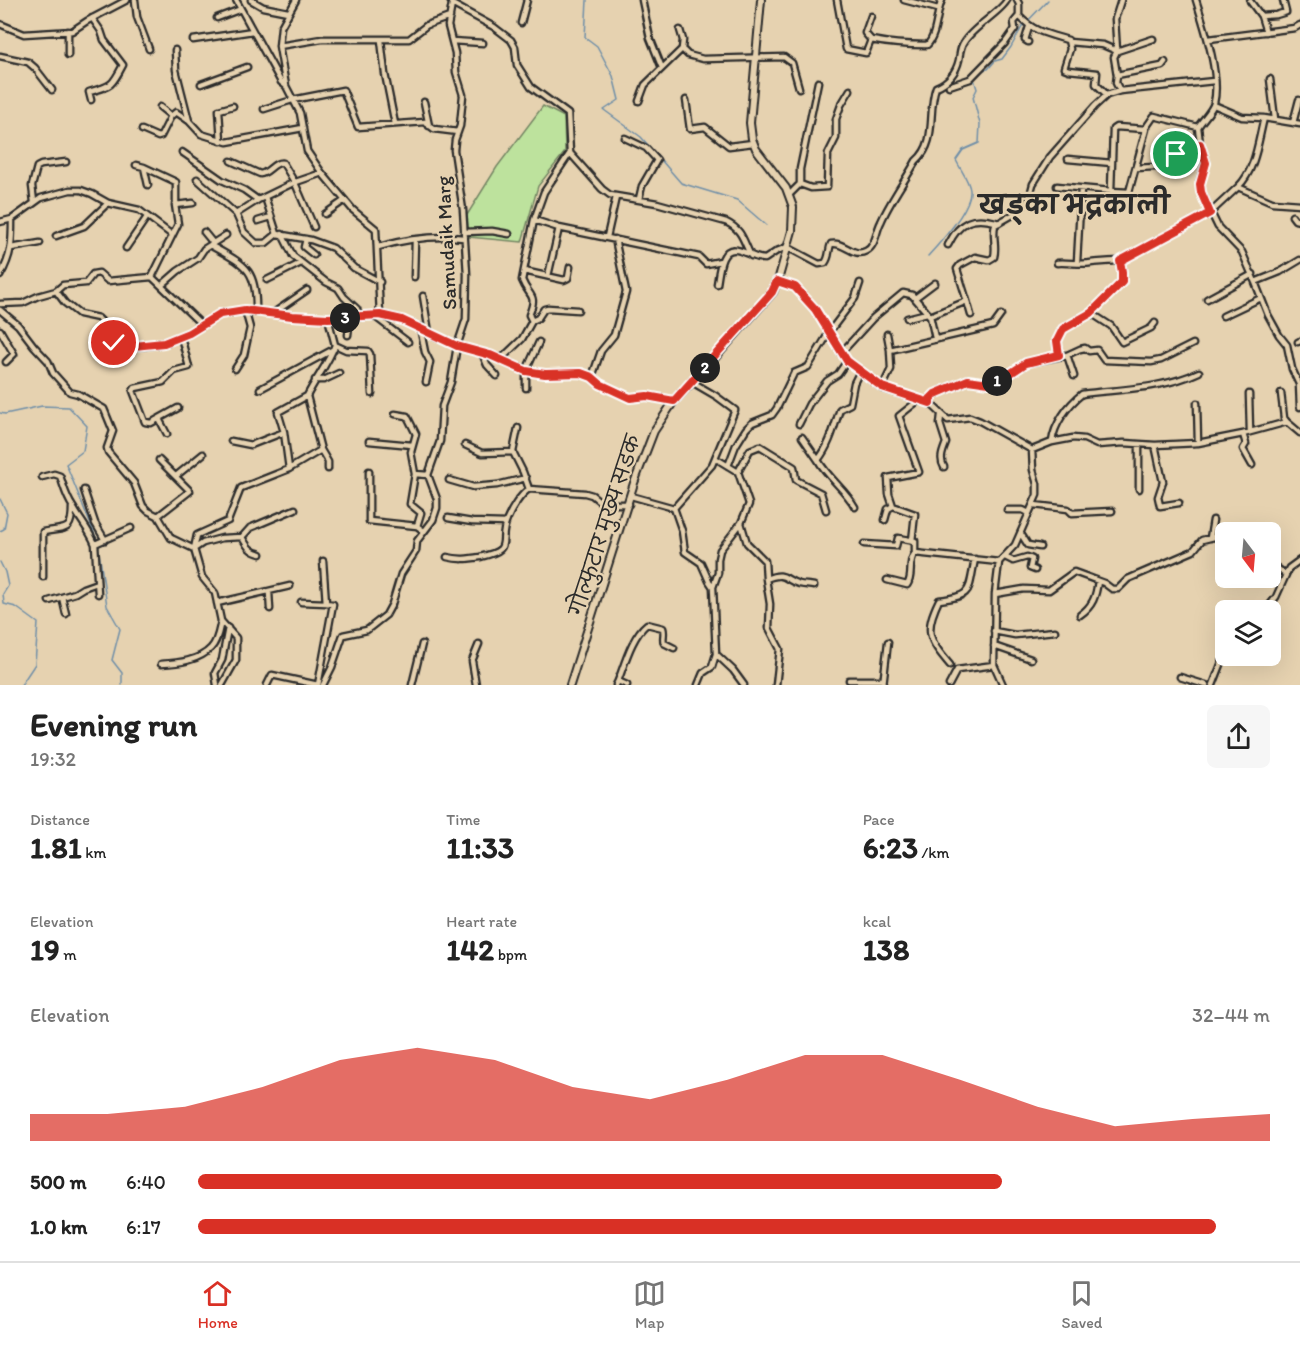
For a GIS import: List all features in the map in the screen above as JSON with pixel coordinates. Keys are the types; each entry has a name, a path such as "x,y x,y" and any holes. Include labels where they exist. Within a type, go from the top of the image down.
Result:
{"main road":[{"path":"753,143 750,123 761,0"},
{"name":"गोल्फुटार मुख्य सडक","path":"570,685 654,431 674,401 772,292 777,281 792,231 793,207 786,188 753,143"}],"street":[{"path":"0,24 24,34 72,31 127,0"},
{"path":"135,0 137,17 149,49"},
{"path":"236,0 281,82 286,86"},
{"path":"251,0 262,7 288,12"},
{"path":"262,7 266,0"},
{"path":"296,0 281,27 279,46 286,86 300,113 307,151 353,210 375,227 380,282 380,315"},
{"path":"521,23 527,0"},
{"path":"642,0 650,38 662,68"},
{"path":"837,0 846,49 867,52 871,40"},
{"path":"904,0 938,9"},
{"path":"871,16 865,33 871,40 897,46 927,45 932,39 942,0"},
{"path":"717,284 726,253 736,249 756,259 765,260 787,247 819,264 825,263 829,258 831,244 836,243 857,253 866,251 872,246 880,223 916,161 924,155 930,138 932,98 936,87 948,82 958,63 962,44 979,24 1004,5 1007,0"},
{"path":"1017,0 1021,19 1029,26 1069,42 1103,45 1117,51 1153,39"},
{"path":"1120,91 1116,83 1114,57 1117,51 1115,19 1121,0"},
{"path":"1196,0 1209,39 1214,81 1214,105 1198,127 1206,163 1200,184 1201,192 1218,227 1242,252 1261,298 1288,350 1292,369 1299,384 1300,407"},
{"path":"1261,15 1286,12 1283,0"},
{"path":"1250,1 1261,15 1266,32"},
{"path":"451,2 494,27 511,40 515,47 517,65 531,87 568,114 570,153 544,192 534,220 522,280 534,296 534,304 529,315 532,321"},
{"name":"Samudaik Marg","path":"428,475 440,441 442,406 451,382 457,346 467,309 463,210 454,150 463,95 456,72 455,53 448,26 451,2"},
{"path":"217,18 241,9"},
{"path":"279,46 322,39 409,39 427,25 450,17"},
{"path":"91,100 89,92 108,88 123,65 104,40 92,18"},
{"path":"949,86 970,79 1005,43 1015,29 1014,22 1021,19"},
{"path":"1209,39 1295,28 1300,25"},
{"path":"1028,42 1025,40 1029,26"},
{"path":"639,102 645,85 682,49 683,40 680,30"},
{"path":"68,31 68,56"},
{"path":"192,40 253,31"},
{"path":"381,40 395,124"},
{"path":"452,41 483,43"},
{"path":"1069,42 1070,49 1064,68 1097,73 1096,84 1107,95"},
{"path":"682,49 688,55 703,59 788,58 792,63 799,88"},
{"path":"175,50 176,70 189,121"},
{"path":"0,56 28,62 52,90"},
{"path":"1117,75 1162,66 1165,62"},
{"path":"201,84 247,67"},
{"path":"1270,80 1275,118"},
{"path":"971,315 957,268 975,257 989,260 994,257 996,252 993,232 995,225 1016,213 1029,199 1033,184 1050,157 1095,106 1107,95 1120,91 1214,81"},
{"path":"789,195 800,184 800,169 818,82"},
{"path":"264,109 292,100 343,90 358,126 425,122 435,129 458,132"},
{"path":"800,184 811,188 827,187 828,154 836,138 836,119 850,90"},
{"path":"686,100 690,129 705,127 729,146 753,143"},
{"path":"1293,123 1299,100"},
{"path":"424,102 429,126"},
{"path":"1214,105 1242,117 1275,118 1300,124"},
{"path":"221,141 219,110 233,106"},
{"path":"160,107 171,116"},
{"path":"142,130 161,136 174,112 178,112 201,134 221,141 252,138 303,128"},
{"path":"1057,186 1129,192 1146,129 1154,116 1198,127"},
{"path":"1057,263 1088,264 1120,261 1210,213 1247,178 1264,118"},
{"path":"1111,191 1114,128 1146,129"},
{"path":"625,138 646,148 657,160 642,186 639,199"},
{"path":"1136,168 1173,166 1176,154 1200,144"},
{"path":"182,152 222,180 244,190 258,200"},
{"path":"570,153 602,189 616,197 639,199 714,218 735,226 743,235 751,256"},
{"path":"1068,159 1112,163"},
{"path":"231,161 260,174 282,162 295,183 314,227"},
{"path":"34,202 32,186 37,167 66,162"},
{"path":"136,165 144,166 176,182 178,224 152,277"},
{"path":"144,166 148,185"},
{"path":"236,214 258,200 322,173"},
{"path":"197,178 236,214 244,232 255,243 266,243 279,234 306,239 333,248 354,268 380,282"},
{"path":"1238,187 1272,202 1300,204"},
{"path":"1077,262 1081,189"},
{"path":"0,222 12,219 34,202 51,195 81,190 108,203 139,210 172,235"},
{"path":"265,197 271,217 290,252 326,282 338,288 357,309 360,317"},
{"path":"607,237 616,197"},
{"path":"325,214 345,200"},
{"path":"56,236 84,226 108,203"},
{"path":"176,204 193,203"},
{"path":"1292,216 1295,220 1300,221"},
{"path":"126,248 147,217"},
{"path":"258,221 271,217"},
{"path":"0,276 9,260 12,219"},
{"path":"948,245 955,231 968,221 984,219 999,223"},
{"path":"534,220 559,228 699,257 706,264 722,261"},
{"path":"548,276 559,228"},
{"path":"464,232 492,231 509,234"},
{"path":"204,232 212,244 243,265 250,273 255,283 256,311"},
{"path":"162,285 198,258 204,249 226,235"},
{"path":"378,247 402,240 444,236 464,238"},
{"path":"306,239 304,247 314,255"},
{"path":"592,377 601,351 614,335 626,292 615,239"},
{"path":"414,277 415,240"},
{"path":"11,248 40,243"},
{"path":"1255,282 1280,272 1300,260"},
{"path":"1059,355 1057,341 1063,329 1091,313 1122,282 1120,261"},
{"path":"267,280 301,263"},
{"path":"524,271 566,279 570,267"},
{"path":"0,303 23,303 57,291 63,285 86,283 93,273 99,273 108,281 152,277 202,325"},
{"path":"1207,299 1253,274"},
{"path":"777,281 795,287 815,309 847,361 882,387 930,403 948,420 969,417 980,421 1032,450"},
{"path":"728,466 736,445 746,429 752,423 772,415 794,373 808,367 830,331 855,298 861,283"},
{"path":"915,298 935,283"},
{"path":"272,314 307,290"},
{"path":"57,291 79,314 98,318 103,324 108,339 121,346 145,346 181,337 220,314 245,310 328,318 380,315 402,320 457,346 482,353 526,371 545,374 581,373 630,398 647,396 674,401"},
{"path":"841,353 873,318 903,293 908,293 915,298 929,315 935,338"},
{"path":"423,296 429,332"},
{"path":"1223,316 1261,298"},
{"path":"907,318 929,315 967,301"},
{"path":"500,360 522,339 532,321 536,321 544,309 578,310"},
{"path":"0,310 18,325 70,392 104,409 113,431 107,448 108,452 134,483 143,506 158,516 171,538 194,549"},
{"path":"235,369 244,355 250,328 245,310"},
{"path":"1091,313 1111,327 1122,342 1155,324"},
{"path":"890,350 993,326 1001,315"},
{"path":"374,316 408,342"},
{"path":"328,318 335,338 334,347 308,396 321,450 328,462 328,469"},
{"path":"348,334 350,318"},
{"path":"420,327 430,362 426,382"},
{"path":"1,332 14,354 6,362"},
{"path":"882,387 891,369 887,334"},
{"path":"178,408 151,423 145,422 134,388 163,382 174,371 189,367 181,337"},
{"path":"526,388 526,371 539,342"},
{"path":"930,403 930,399 935,394 968,380 989,383 1005,377 1026,363 1067,355 1085,348 1089,351 1097,350 1104,360 1151,362 1161,360 1193,344"},
{"path":"260,389 334,347 368,351 372,394"},
{"path":"482,353 487,365 497,376"},
{"path":"1067,355 1074,376"},
{"path":"799,424 809,404 827,381 838,374 847,361"},
{"path":"818,460 824,453 832,435 840,409 850,404 860,371"},
{"path":"1052,442 1053,433 1072,402 1082,394 1166,384 1199,372"},
{"path":"315,380 324,380 339,373"},
{"path":"674,508 712,465 735,410 692,381"},
{"path":"1281,393 1284,418 1299,430"},
{"path":"1248,394 1250,432"},
{"path":"289,469 284,432 278,412 308,396"},
{"path":"885,520 890,508 888,478 919,472 899,416 919,400"},
{"path":"1197,403 1198,443"},
{"path":"395,414 407,416 416,434 416,440 412,445 411,459 415,474 410,504 421,513 417,526"},
{"path":"941,415 940,424 946,443 941,462 944,467"},
{"path":"159,419 167,434"},
{"path":"1032,450 1052,442 1073,438 1084,439 1097,445 1155,446 1198,443 1244,434 1287,422"},
{"path":"518,428 513,452 529,489"},
{"path":"231,441 251,444 284,432"},
{"path":"1244,434 1246,444 1243,449 1252,465"},
{"path":"802,437 824,471 848,495 855,507"},
{"path":"369,441 412,445"},
{"path":"1139,444 1139,489"},
{"path":"465,445 482,453 513,452"},
{"path":"738,472 750,450 760,446 794,467 796,480 821,493 826,510"},
{"path":"1155,446 1163,482 1158,497 1160,506 1179,503"},
{"path":"161,664 178,663 197,657 212,648 217,639 221,621 215,593 200,572 194,549 197,535 228,520 241,489 289,469 321,450"},
{"path":"1003,685 994,665 995,594 999,562 1021,534 1038,493 1032,450"},
{"path":"176,476 203,454"},
{"path":"698,685 704,673 712,667 716,654 713,587 718,573 720,550 741,523 749,504 738,472 715,458"},
{"path":"158,516 189,492 189,489 159,460"},
{"path":"369,471 369,521 417,526 424,531"},
{"path":"42,477 54,474 60,476 63,489 72,507 99,543"},
{"path":"323,685 343,635 367,630 386,615 392,604 401,574 416,551 417,541 433,520 438,508 437,499 428,475 415,474"},
{"path":"449,480 473,487 497,485 526,478"},
{"path":"447,556 465,560 495,554 504,545 506,522 524,492 529,489 585,493 592,495 603,504 629,504"},
{"path":"84,490 99,543 98,594"},
{"path":"631,496 674,508"},
{"path":"1034,506 1068,509 1072,513 1112,511"},
{"path":"43,578 43,532 66,529 70,526 72,507"},
{"path":"674,508 682,531 685,552 701,563 713,587"},
{"path":"881,508 915,514 912,541"},
{"path":"194,549 203,543 222,537 242,537 250,528 295,509"},
{"path":"1007,510 1023,510 1029,513"},
{"path":"448,518 472,522 506,522"},
{"path":"1210,538 1213,520"},
{"path":"741,523 747,543 765,561 770,628 780,649 776,685"},
{"path":"99,543 131,528"},
{"path":"1021,534 1028,545 1040,548"},
{"path":"242,537 248,547 261,554"},
{"path":"864,543 896,546 898,538 915,542 909,582 906,585 887,580"},
{"path":"995,594 1024,589 1049,590 1074,572 1113,589 1118,589 1128,579 1195,549 1200,541 1215,538"},
{"path":"915,554 999,562"},
{"path":"1005,557 1013,561 1027,557 1032,559 1030,568 1035,570"},
{"path":"950,664 936,649 930,635 930,618 939,600 961,598 968,591 975,559"},
{"path":"1274,600 1285,574 1300,560"},
{"path":"323,561 326,603"},
{"path":"1281,571 1285,574"},
{"path":"766,579 775,575 787,576 796,583 814,586"},
{"path":"1080,615 1086,611 1096,597 1098,581"},
{"path":"49,601 97,583"},
{"path":"217,603 290,586"},
{"path":"269,592 270,609"},
{"path":"62,597 66,614"},
{"path":"267,685 272,675 318,685 333,604 301,602"},
{"path":"221,621 236,638 236,660 222,685"},
{"path":"627,685 617,683 629,653 642,628 647,624 663,628 664,643 674,648"},
{"path":"217,685 215,673 222,660 228,628"},
{"path":"994,630 1015,635 1055,631"},
{"path":"849,680 883,682 888,642"},
{"path":"412,685 422,644"},
{"path":"476,685 472,661 479,644"},
{"path":"994,645 1031,658"},
{"path":"716,654 733,670 744,685"},
{"path":"949,685 957,670 994,665"},
{"path":"1213,685 1220,666"},
{"path":"1180,677 1206,685"}],"green space":[{"path":"543,106 564,117 565,152 538,186 522,242 469,237 467,215 497,167"}],"waterway":[{"path":"587,0 585,37 597,46 613,76 619,100 604,110 641,137 681,183 737,200 766,225"},
{"path":"928,256 961,215 969,197 968,182 956,160 963,150 979,143 980,124 973,97 977,89 974,79 982,70 988,69 995,61 1002,59 1022,27 1048,0"},
{"path":"0,413 5,414 42,406 69,407 87,426 83,451 66,464 97,540"},
{"path":"0,499 7,513 4,529 0,531"},
{"path":"98,545 107,606 120,629 112,660 122,673 122,685"},
{"path":"0,562 8,586 3,594 4,604 16,607 38,623 35,664 21,685"}],"district":[{"name":"खड्का भद्रकाली","path":"1074,205"}],"route":[{"path":"114,343 121,346 145,346 164,343 189,333 220,314 245,310 328,318 380,315 420,327 457,346 490,355 515,368 545,374 581,373 630,398 647,396 674,401 772,292 777,281 795,287 815,309 847,361 882,387 930,403 930,399 935,394 968,380 989,383 1005,377 1026,363 1059,355 1057,341 1063,329 1091,313 1122,282 1120,261 1210,213 1201,192 1200,181 1206,163 1200,144 1176,154"}]}
